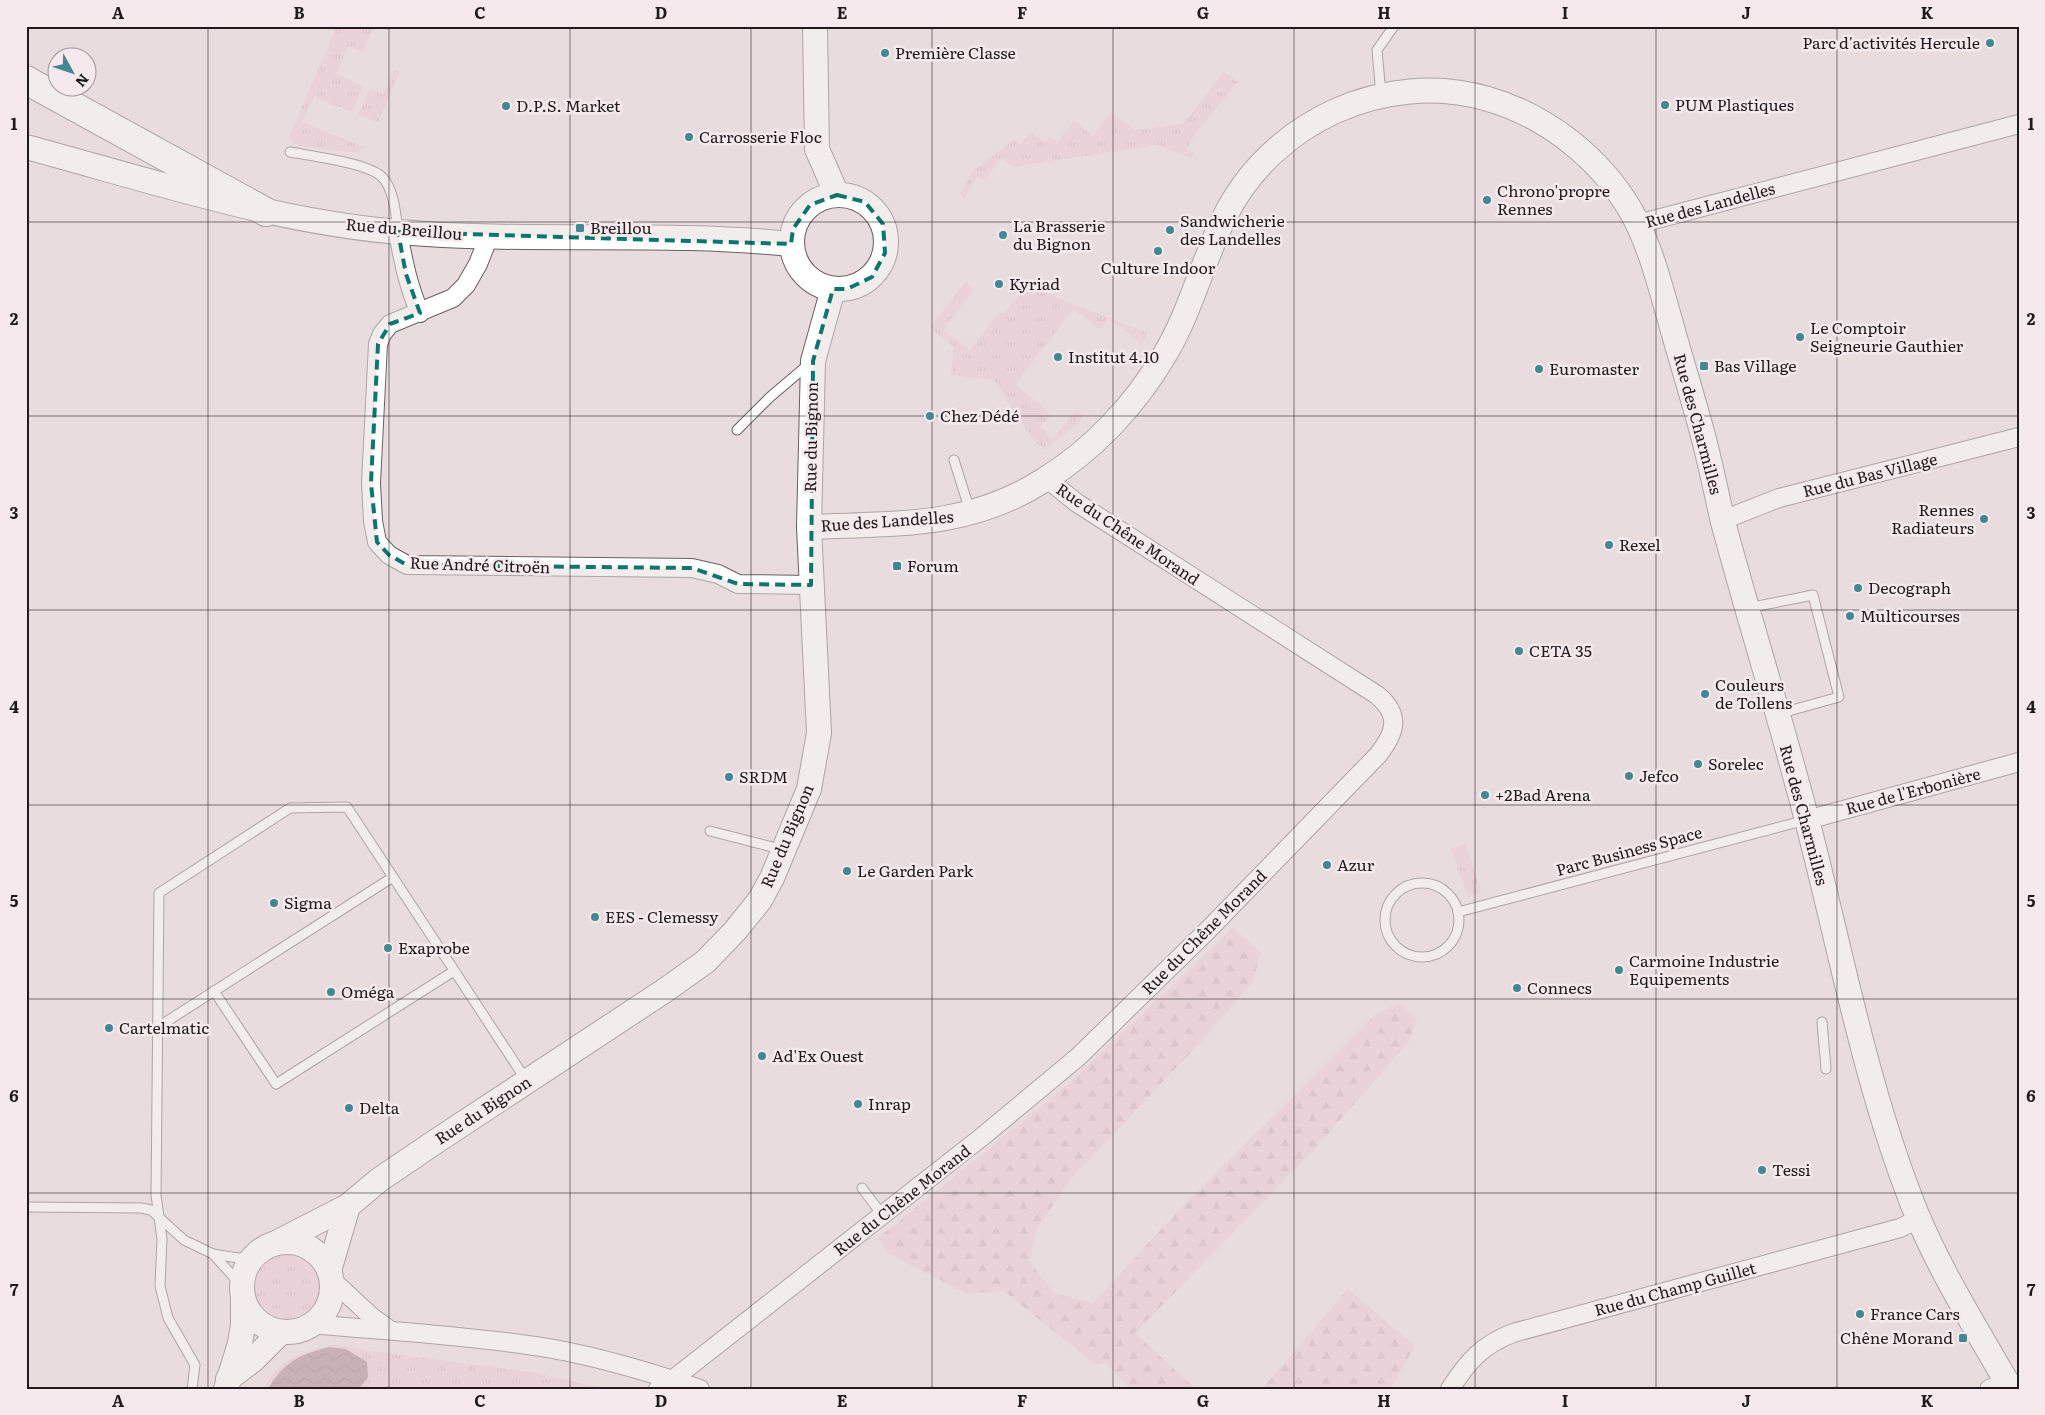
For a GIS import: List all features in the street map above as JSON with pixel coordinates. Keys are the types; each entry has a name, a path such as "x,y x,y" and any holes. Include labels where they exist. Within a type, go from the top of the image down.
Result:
{"highway":[{"path":"26,80 266,212"}],"street":[{"path":"815,26 817,149 837,195"},
{"name":"Rue des Landelles","path":"808,527 925,521 971,514 1000,504 1047,479 1107,430 1153,374 1178,330 1226,215 1255,171 1278,147 1302,128 1322,116 1360,101 1422,90 1462,93 1507,106 1528,115 1566,139 1593,162 1616,188 1638,224 2019,124"},
{"name":"Rue du Breillou","path":"26,148 266,212 398,232 490,236 706,239 792,244"},
{"path":"837,195 865,202 876,212 883,224 886,239 883,259 872,276 854,287 833,289 820,286 804,274 794,257 792,244 793,229 800,216 810,205 823,198 837,195"},
{"name":"Rue des Charmilles","path":"1638,224 1650,251 1703,435 1723,520 1807,820 1865,1058 1890,1139 1919,1219 2002,1386"},
{"path":"398,232 411,293 420,313"},
{"name":"Rue André Citroën","path":"490,236 478,264 466,285 453,298 390,324 382,334 378,344 371,483 373,521 377,542 389,556 407,565 692,568 718,574 738,584 811,585"},
{"name":"Rue du Bignon","path":"276,1243 348,1206 380,1180 705,962 735,931 760,900 784,850 809,789 816,760 818,733 808,527 812,361 833,289"},
{"name":"Rue du Bas Village","path":"1723,520 1779,498 2019,437"},
{"name":"Rue du Chêne Morand","path":"665,1384 883,1216 983,1136 1078,1056 1208,930 1388,743 1393,731 1394,719 1386,702 1377,695 1076,502 1047,479"},
{"name":"Rue de l'Erbonière","path":"1807,820 2019,762"},
{"path":"242,1293 250,1315 261,1326 292,1333 305,1329 320,1319 328,1306 332,1292 330,1276 348,1206"},
{"name":"Rue du Champ Guillet","path":"1450,1389 1475,1354 1493,1341 1513,1333 1900,1228 1919,1219"},
{"path":"227,1384 240,1343 243,1325 242,1293 245,1270 252,1257 263,1248 276,1243 291,1242 305,1246 317,1253 330,1276 372,1317 390,1330"},
{"path":"312,1324 390,1330 537,1346 610,1363 665,1384 700,1389"},
{"path":"227,1384 281,1332"}],"lane":[{"path":"1381,96 1377,50 1394,26"},
{"path":"290,152 368,168 382,177 390,191 398,232"},
{"path":"737,430 770,397 812,361"},
{"path":"954,460 971,514"},
{"path":"1747,608 1813,595 1839,697 1777,714"},
{"path":"192,1389 195,1365 168,1318 160,1286 162,1239 156,1195 159,893 290,808 347,807 526,1082"},
{"name":"Parc Business Space","path":"1458,912 1807,820"},
{"path":"710,831 784,850"},
{"path":"158,1027 393,877"},
{"path":"1424,883 1436,886 1446,892 1454,901 1458,912 1459,924 1456,936 1439,953 1427,957 1415,956 1398,948 1388,933 1387,909 1393,898 1401,890 1412,885 1424,883"},
{"path":"214,991 276,1084 454,971"},
{"path":"1822,1022 1826,1069"},
{"path":"862,1188 883,1216"},
{"path":"26,1208 141,1208 151,1210 184,1240 213,1254 238,1258 252,1257"},
{"path":"213,1254 242,1293"}],"highlighted area":[{"path":"837,195 865,202 883,224 885,253 872,277 847,289 833,289 813,361 811,585 738,584 692,568 407,565 389,555 377,542 371,483 378,344 390,324 420,313 406,274 398,232 791,244 793,229 810,205"}],"green space":[{"path":"337,26 374,26 363,52 348,46 336,74 363,86 352,112 314,97 302,122 364,147 357,153 300,146 295,144 289,137"},
{"path":"394,70 399,72 379,121 377,122 358,115 370,89 384,94"},
{"path":"1224,72 1238,82 1191,140 1187,148 1194,154 1191,158 1157,145 1013,167 1002,158 984,180 978,177 968,190 965,200 960,193 974,170 1014,140 1021,144 1031,132 1045,143 1050,137 1057,142 1074,121 1093,136 1111,112 1135,130 1183,124"},
{"path":"965,282 974,290 943,330 970,350 999,312 1004,314 1029,282 1057,298 1148,333 1142,344 1109,319 1099,329 1073,309 1015,385 1041,405 1051,416 1040,427 1053,439 1076,411 1082,414 1082,419 1077,424 1044,450 1031,437 994,380 951,375 954,347 930,328"},
{"path":"1466,844 1481,893 1468,897 1451,849"},
{"path":"1233,928 1261,953 1253,981 1208,1034 1071,1179 1036,1230 1030,1262 1054,1293 1093,1303 1180,1209 1375,1015 1399,1003 1417,1019 1409,1041 1311,1153 1135,1333 1196,1389 1131,1389 1105,1363 1096,1365 1004,1291 967,1294 888,1253 878,1238 1065,1087"},
{"path":"280,1255 294,1255 306,1260 315,1269 320,1281 318,1301 311,1312 294,1321 280,1321 268,1316 259,1307 254,1295 254,1281 259,1269 268,1260"},
{"path":"1348,1289 1415,1346 1390,1389 1262,1389"},
{"path":"333,1344 364,1350 531,1372 606,1389 264,1389 270,1378 284,1363 301,1354"}],"water":[{"path":"329,1347 346,1349 367,1362 368,1377 359,1389 268,1389 280,1372 294,1360"}],"place":[{"name":"Parc d'activités Hercule","path":"1990,43"},
{"name":"Première Classe","path":"885,53"},
{"name":"PUM Plastiques","path":"1665,105"},
{"name":"D.P.S. Market","path":"506,106"},
{"name":"Carrosserie Floc","path":"689,137"},
{"name":"Chrono'propre Rennes","path":"1487,200"},
{"name":"Breillou","path":"580,228"},
{"name":"Sandwicherie des Landelles","path":"1170,230"},
{"name":"La Brasserie du Bignon","path":"1003,235"},
{"name":"Culture Indoor","path":"1158,251"},
{"name":"Kyriad","path":"999,284"},
{"name":"Le Comptoir Seigneurie Gauthier","path":"1800,337"},
{"name":"Institut 4.10","path":"1058,357"},
{"name":"Bas Village","path":"1704,366"},
{"name":"Euromaster","path":"1539,369"},
{"name":"Chez Dédé","path":"930,416"},
{"name":"Rennes Radiateurs","path":"1984,519"},
{"name":"Rexel","path":"1609,545"},
{"name":"Forum","path":"897,566"},
{"name":"Decograph","path":"1858,588"},
{"name":"Multicourses","path":"1850,616"},
{"name":"CETA 35","path":"1519,651"},
{"name":"Couleurs de Tollens","path":"1705,694"},
{"name":"Sorelec","path":"1698,764"},
{"name":"Jefco","path":"1629,776"},
{"name":"SRDM","path":"729,777"},
{"name":"+2Bad Arena","path":"1485,795"},
{"name":"Azur","path":"1327,865"},
{"name":"Le Garden Park","path":"847,871"},
{"name":"Sigma","path":"274,903"},
{"name":"EES - Clemessy","path":"595,917"},
{"name":"Exaprobe","path":"388,948"},
{"name":"Carmoine Industrie Equipements","path":"1619,970"},
{"name":"Connecs","path":"1517,988"},
{"name":"Oméga","path":"331,992"},
{"name":"Cartelmatic","path":"109,1028"},
{"name":"Ad'Ex Ouest","path":"762,1056"},
{"name":"Inrap","path":"858,1104"},
{"name":"Delta","path":"349,1108"},
{"name":"Tessi","path":"1762,1170"},
{"name":"France Cars","path":"1860,1314"},
{"name":"Chêne Morand","path":"1963,1338"}]}
